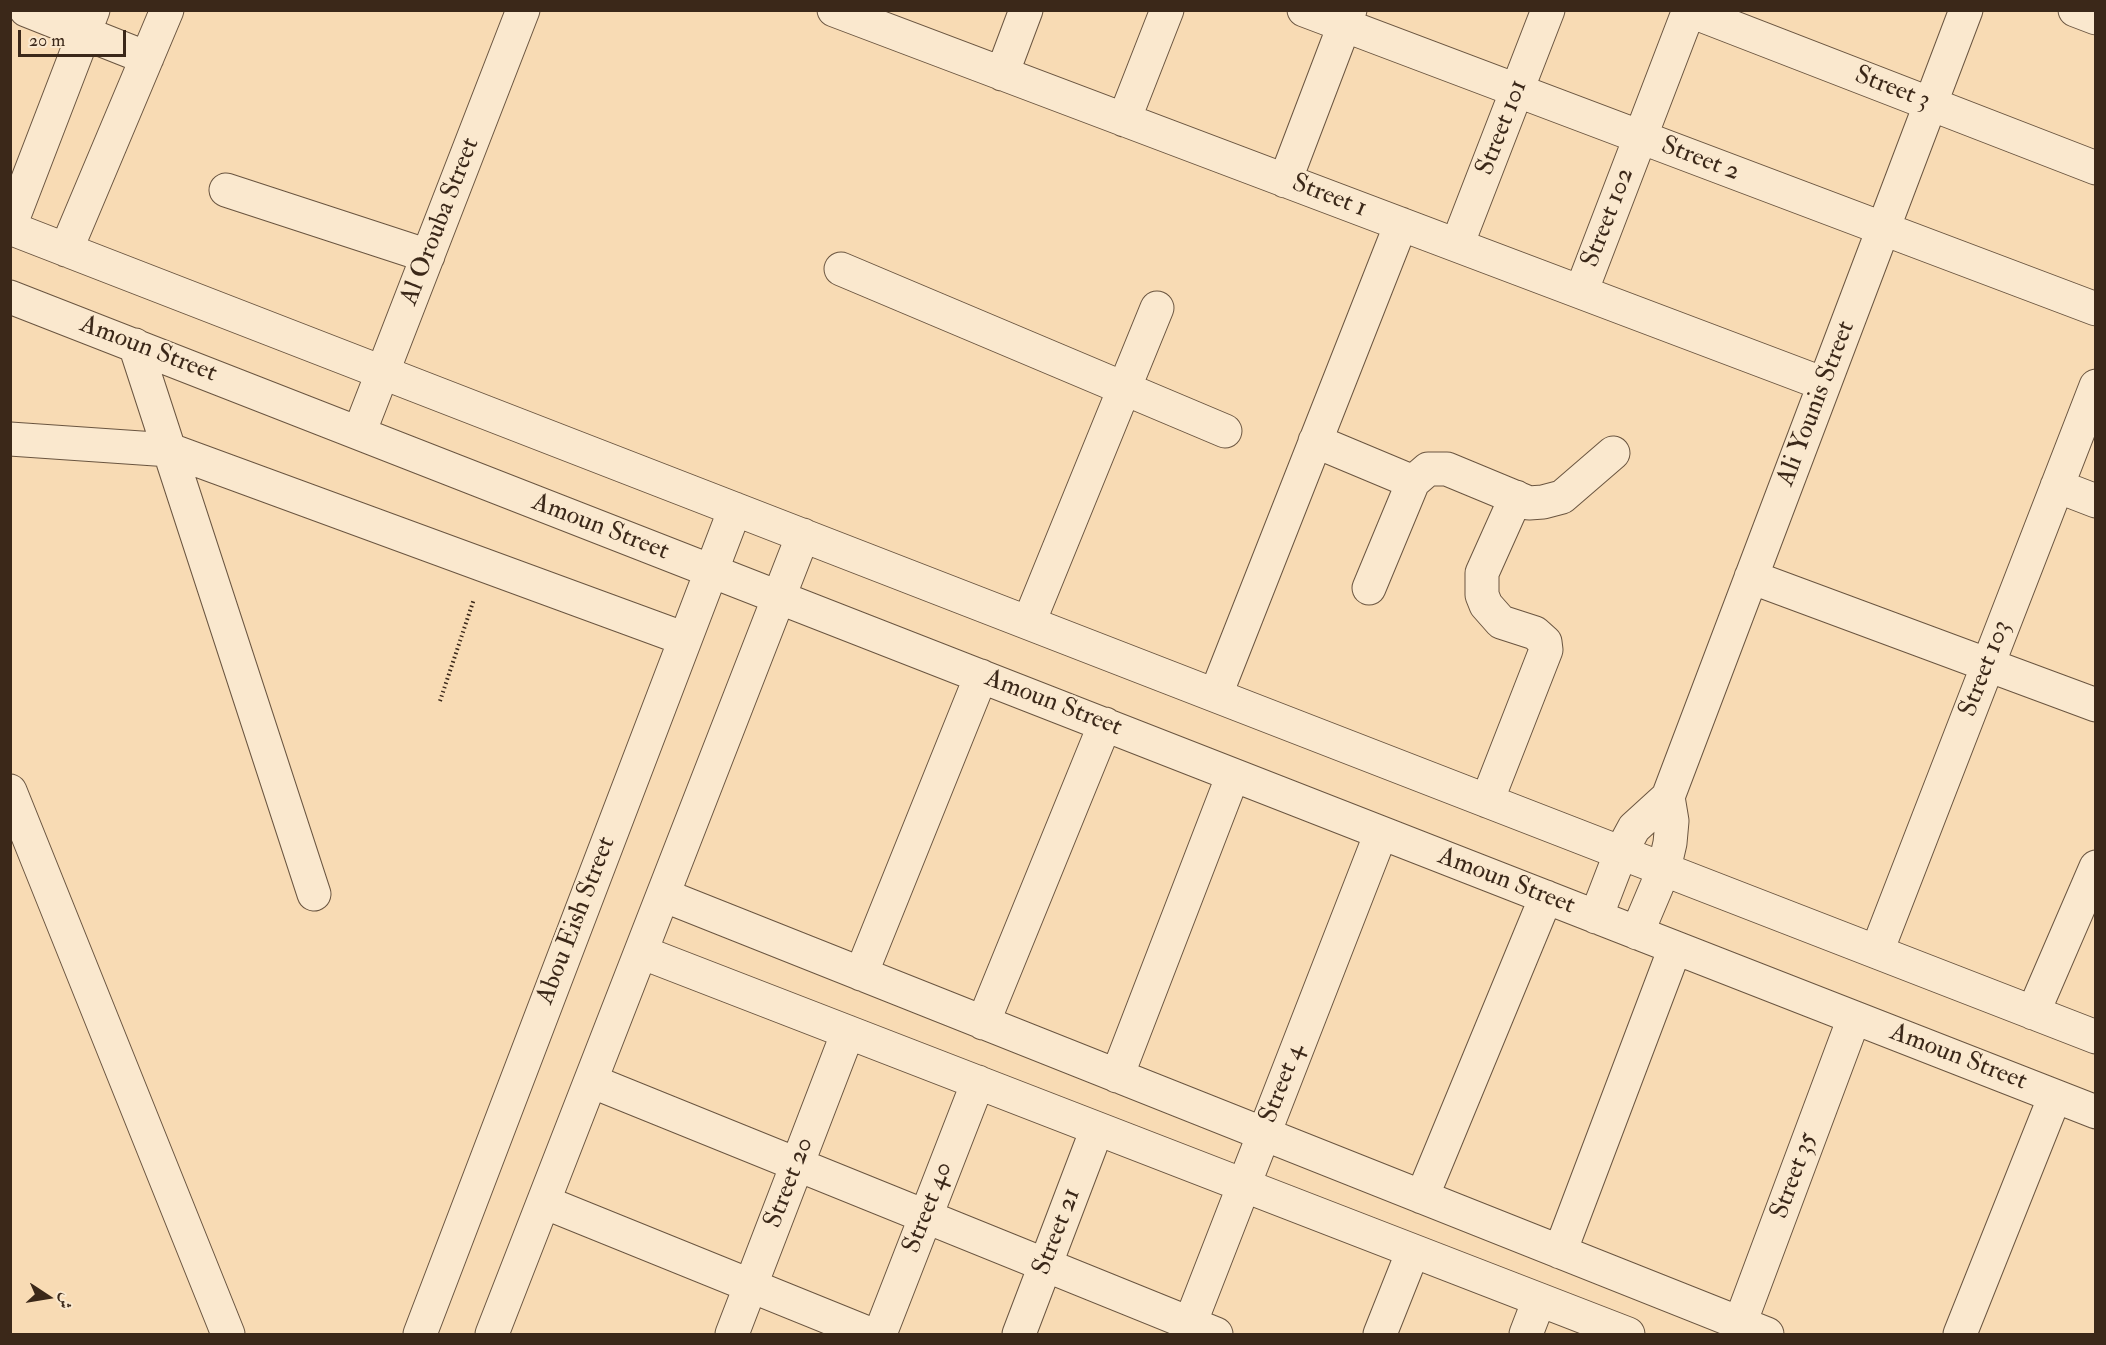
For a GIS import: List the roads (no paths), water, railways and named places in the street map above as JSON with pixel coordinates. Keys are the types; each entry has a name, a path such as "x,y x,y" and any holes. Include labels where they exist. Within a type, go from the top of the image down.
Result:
{"street":[{"path":"26,10 88,22 147,58"},
{"path":"66,250 167,10"},
{"name":"Al Orouba Street","path":"359,433 523,10"},
{"name":"Street 1","path":"834,10 1824,384"},
{"path":"1002,74 1026,10"},
{"path":"1124,120 1167,10"},
{"name":"Street 2","path":"1304,10 1347,18 1517,90 2096,309"},
{"name":"Street 101","path":"1457,245 1548,10"},
{"name":"Ali Younis Street","path":"1596,917 1620,852 1634,828 1668,797 1966,10"},
{"path":"2075,10 2096,18"},
{"name":"Street 3","path":"1689,11 2096,168"},
{"name":"Street 102","path":"1581,292 1689,11"},
{"path":"1285,181 1347,18"},
{"path":"88,22 10,227 2096,1038"},
{"path":"226,190 428,256"},
{"path":"1216,694 1401,224"},
{"path":"841,269 1225,431"},
{"name":"Amoun Street","path":"10,297 2096,1112"},
{"path":"1029,622 1157,308"},
{"path":"135,345 314,894"},
{"name":"Street 103","path":"1877,951 2096,386"},
{"path":"10,439 170,450 685,639"},
{"path":"1315,441 1413,482"},
{"path":"1369,588 1413,482 1419,474 1437,468 1529,503 1562,497 1613,453"},
{"path":"2057,486 2096,501"},
{"path":"1487,801 1546,650 1545,642 1535,633 1501,622 1486,605 1482,595 1482,573 1516,497"},
{"name":"Abou Eish Street","path":"420,1335 735,508"},
{"path":"502,1331 544,1202 804,535"},
{"path":"1751,577 2096,705"},
{"path":"861,974 981,676"},
{"path":"983,1023 1105,724"},
{"path":"1117,1076 1233,775"},
{"path":"10,791 228,1335"},
{"name":"Ali Younis Street","path":"1637,933 1664,869 1672,821 1668,797"},
{"name":"Street 4","path":"1197,1331 1244,1185 1381,833"},
{"path":"2033,1013 2096,867"},
{"path":"663,895 1560,1252 1748,1331"},
{"path":"1422,1197 1546,897"},
{"path":"1560,1252 1675,948"},
{"path":"641,952 1628,1335"},
{"name":"Street 35","path":"1748,1331 1854,1017"},
{"name":"Street 20","path":"732,1335 848,1032"},
{"path":"591,1081 1045,1265 1197,1331"},
{"name":"Street 40","path":"880,1335 978,1082"},
{"path":"1960,1335 2055,1096"},
{"name":"Street 21","path":"1018,1335 1097,1129"},
{"path":"544,1202 870,1335"},
{"path":"1380,1335 1413,1251"},
{"path":"1526,1335 1539,1300"}]}
